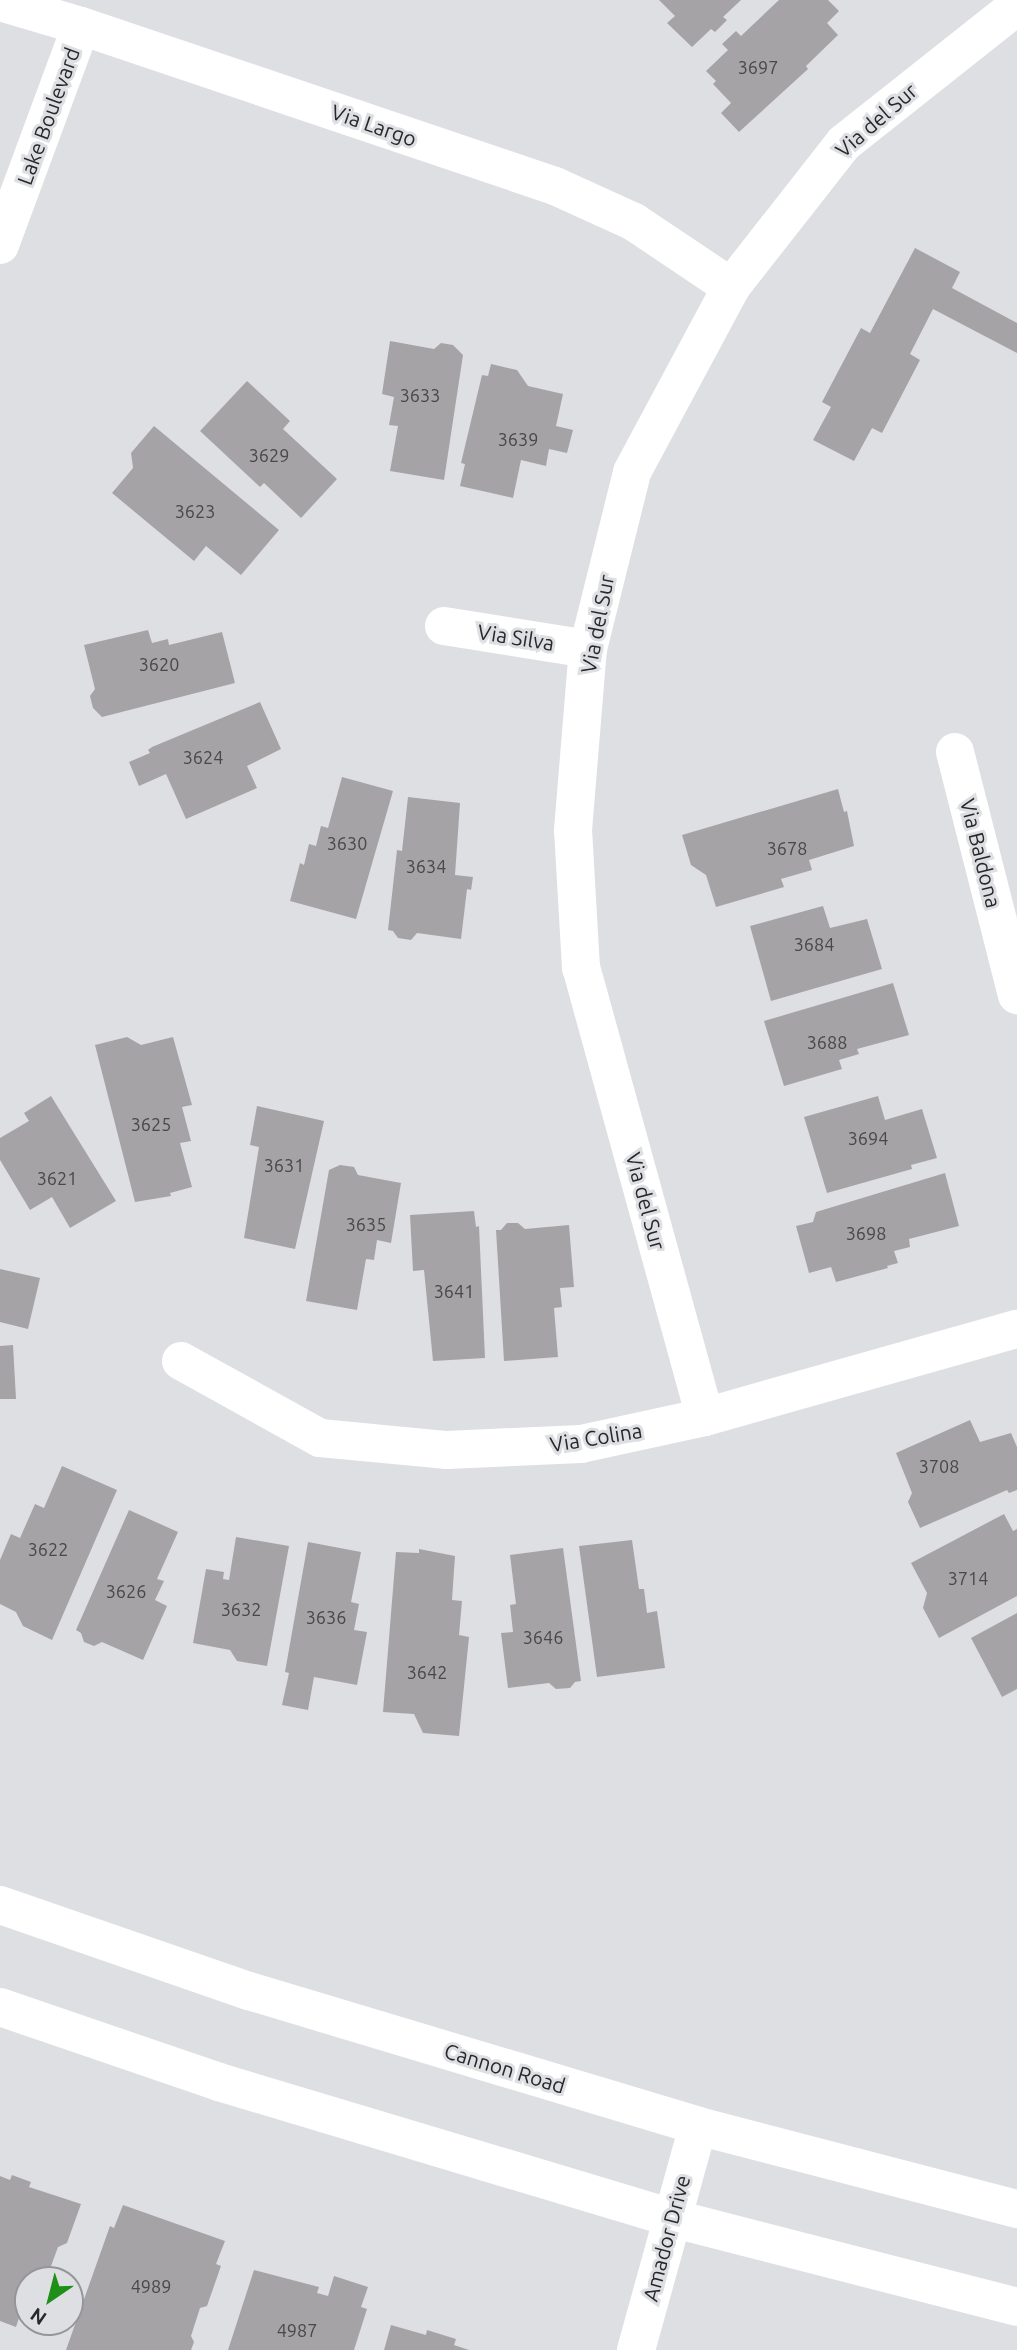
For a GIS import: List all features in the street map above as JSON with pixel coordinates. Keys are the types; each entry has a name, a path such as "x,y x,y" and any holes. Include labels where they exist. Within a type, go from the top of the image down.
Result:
{"street":[{"name":"Via Largo","path":"0,2 81,26 555,186 634,222 731,287"},
{"name":"Via del Sur","path":"705,1417 581,968 573,830 588,649 632,472 731,287 844,143 998,9"},
{"name":"Lake Boulevard","path":"0,245 81,26"},
{"name":"Via Silva","path":"444,626 588,649"},
{"name":"Via Baldona","path":"955,752 1017,995"},
{"name":"Via Colina","path":"181,1361 320,1438 447,1450 581,1444 705,1417 1017,1329"},
{"name":"Cannon Road","path":"0,1905 249,1991 698,2126 1017,2209"},
{"path":"0,2007 219,2082 671,2218 1017,2306"},
{"name":"Amador Drive","path":"636,2350 698,2126"}],"building":[{"path":"659,0 741,0 723,17 727,20 715,32 711,29 692,47 667,23 675,16"},
{"path":"779,0 828,0 839,11 827,23 838,35 806,66 808,69 739,132 721,113 731,103 713,84 716,81 706,71 728,50 722,44 736,31 741,36"},
{"path":"915,248 960,272 952,288 1017,323 1017,353 933,309 910,354 920,360 882,433 872,428 854,461 813,440 831,407 822,402 861,328 870,333"},
{"path":"390,341 434,349 441,343 453,345 463,355 444,480 390,471 398,426 389,425 394,397 382,394"},
{"path":"491,364 517,370 528,386 563,394 556,426 573,430 567,453 549,449 546,466 521,460 513,498 460,486 465,464 461,463 482,375 488,376"},
{"path":"247,381 290,421 283,429 337,479 301,518 264,483 260,487 200,431"},
{"path":"154,426 279,530 241,575 206,546 194,561 112,493 133,468 131,453"},
{"path":"148,630 152,643 168,639 169,645 222,632 235,683 102,717 93,708 90,696 95,689 84,645"},
{"path":"260,702 281,749 247,766 257,788 186,819 166,774 139,786 129,762 150,753 148,750 152,747"},
{"path":"342,777 393,791 356,919 290,901 300,863 304,865 309,844 316,846 321,826 328,828"},
{"path":"838,789 844,812 847,811 854,846 809,860 812,870 781,879 784,887 716,907 706,875 691,865 682,835"},
{"path":"408,797 460,803 455,875 473,877 471,890 467,889 461,939 417,933 411,940 398,938 393,931 388,930 397,850 402,851"},
{"path":"823,906 830,928 867,919 882,969 771,1001 750,926"},
{"path":"893,983 909,1035 857,1049 859,1054 839,1060 842,1069 784,1086 764,1021"},
{"path":"127,1037 141,1045 173,1037 192,1105 182,1107 191,1141 180,1143 192,1187 170,1193 171,1196 135,1202 95,1045"},
{"path":"51,1096 116,1201 70,1228 52,1197 30,1210 0,1160 0,1138 29,1121 24,1113"},
{"path":"878,1096 885,1120 922,1109 937,1158 911,1165 912,1169 827,1193 804,1117"},
{"path":"257,1106 324,1121 295,1249 244,1238 259,1147 250,1145"},
{"path":"340,1165 354,1167 358,1175 401,1183 391,1243 377,1240 374,1260 366,1259 357,1310 306,1301 329,1170"},
{"path":"945,1173 959,1226 909,1239 910,1247 894,1251 898,1263 887,1266 888,1268 836,1282 831,1267 809,1273 796,1226 813,1222 816,1212"},
{"path":"474,1211 476,1227 479,1226 485,1358 433,1361 424,1270 413,1271 410,1215"},
{"path":"507,1223 518,1223 525,1229 569,1225 574,1287 560,1288 562,1307 554,1308 558,1357 504,1361 496,1230 501,1230"},
{"path":"0,1269 40,1278 28,1329 0,1322"},
{"path":"13,1345 16,1399 0,1399 0,1346"},
{"path":"970,1420 980,1442 1011,1433 1017,1447 1017,1490 1009,1493 1007,1490 920,1528 908,1502 912,1493 896,1453"},
{"path":"62,1466 117,1490 52,1640 23,1626 16,1612 0,1604 0,1560 11,1534 20,1538 35,1504 44,1508"},
{"path":"129,1510 178,1532 157,1579 164,1581 155,1600 167,1606 143,1660 102,1642 94,1646 84,1642 81,1633 76,1630"},
{"path":"1004,1514 1013,1531 1017,1529 1017,1596 939,1638 923,1608 927,1593 911,1563"},
{"path":"236,1537 289,1546 267,1666 237,1661 230,1650 193,1643 206,1569 224,1572 223,1579 229,1580"},
{"path":"632,1540 639,1589 644,1589 647,1613 657,1611 665,1668 597,1677 579,1546"},
{"path":"308,1542 361,1552 351,1602 359,1604 354,1630 367,1632 357,1685 314,1677 308,1710 282,1705 289,1673 285,1672"},
{"path":"563,1548 581,1681 575,1682 570,1688 556,1689 549,1683 508,1688 501,1633 513,1632 510,1605 516,1604 510,1555"},
{"path":"419,1549 455,1556 452,1600 462,1601 459,1635 469,1637 459,1736 423,1733 414,1714 383,1712 396,1552 419,1553"},
{"path":"1017,1613 1017,1689 1002,1697 971,1638"},
{"path":"12,2175 31,2182 29,2187 81,2204 67,2243 58,2247 51,2266 14,2266 14,2326 0,2321 0,2176 10,2180"},
{"path":"123,2205 225,2241 216,2264 221,2266 207,2306 200,2308 191,2336 194,2342 191,2350 66,2350 71,2336 84,2336 84,2299 110,2226 114,2228"},
{"path":"254,2270 319,2287 317,2293 328,2296 334,2276 368,2287 361,2307 367,2309 354,2350 228,2350"},
{"path":"391,2325 426,2335 427,2330 456,2339 454,2345 469,2350 384,2350"}]}
